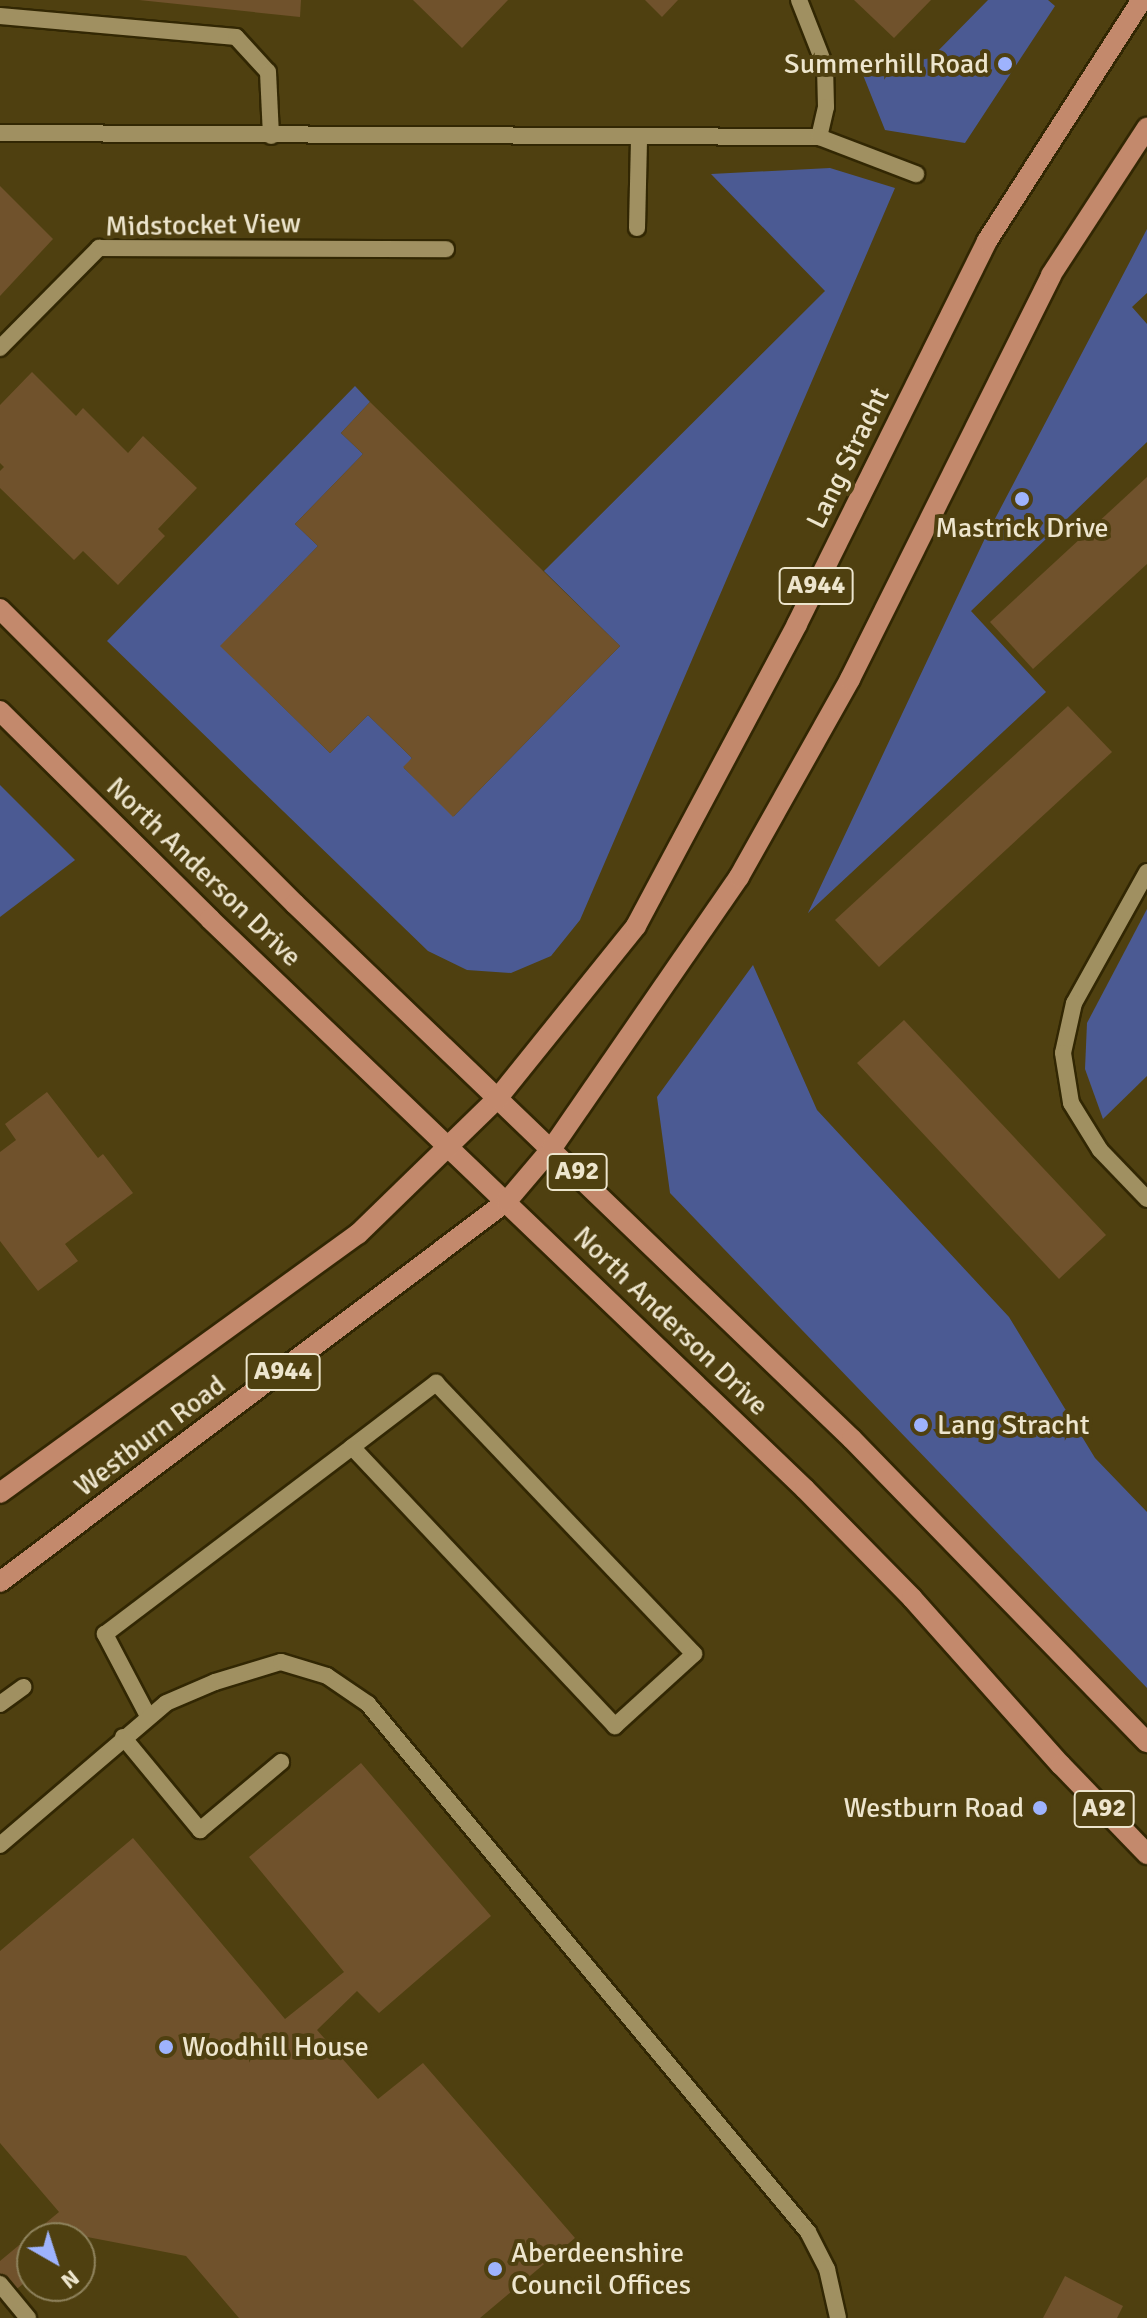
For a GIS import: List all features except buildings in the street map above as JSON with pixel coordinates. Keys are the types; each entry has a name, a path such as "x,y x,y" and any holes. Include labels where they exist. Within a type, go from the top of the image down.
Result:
{"main road":[{"name":"Lang Stracht","path":"497,1099 636,926 797,624 987,241 1142,0"},
{"name":"A944","path":"552,1148 739,877 850,679 1051,275 1147,128"},
{"name":"North Anderson Drive","path":"0,609 497,1099 552,1148 852,1439 1147,1742"},
{"name":"North Anderson Drive","path":"0,711 912,1598 1061,1765 1147,1854"},
{"name":"Westburn Road","path":"0,1493 358,1234 497,1099"},
{"name":"Westburn Road","path":"0,1582 507,1201 552,1148"}],"street":[{"path":"799,0 825,66 826,107 819,137"},
{"path":"0,16 236,37 268,72 271,136"},
{"path":"0,133 819,137 916,174"},
{"path":"637,228 639,138"},
{"name":"Midstocket View","path":"0,348 99,248 446,249"},
{"path":"1147,872 1074,1003 1063,1053 1071,1103 1100,1150 1147,1199"},
{"path":"148,1716 105,1634 436,1383 694,1654 615,1726 352,1447"},
{"path":"0,1845 166,1703 215,1682 281,1662 327,1676 368,1704 808,2232 827,2269 838,2318"},
{"path":"0,1704 23,1687"},
{"path":"123,1737 200,1830 281,1762"},
{"path":"0,2284 28,2318"}],"shaded area":[{"path":"988,0 1048,0 1055,6 965,143 885,130 861,70 931,58"},
{"path":"830,168 895,188 580,920 551,956 511,973 467,970 428,951 107,641 355,386 370,402 341,433 363,454 295,524 318,546 221,646 330,753 368,715 412,758 404,768 454,816 620,646 544,571 825,291 711,174"},
{"path":"1147,229 1147,293 1132,307 1147,324 1147,442 971,611 1046,692 808,913 987,534"},
{"path":"0,785 75,860 0,917"},
{"path":"1147,909 1147,1076 1103,1119 1085,1069 1087,1023"},
{"path":"753,965 817,1110 1009,1317 1095,1458 1147,1512 1147,1688 670,1193 657,1097"}],"place":[{"name":"Summerhill Road","path":"1005,64"},
{"name":"Mastrick Drive","path":"1022,499"},
{"name":"Lang Stracht","path":"921,1425"},
{"name":"Westburn Road","path":"1040,1808"},
{"name":"Woodhill House","path":"166,2047"},
{"name":"Aberdeenshire Council Offices","path":"495,2269"}]}
